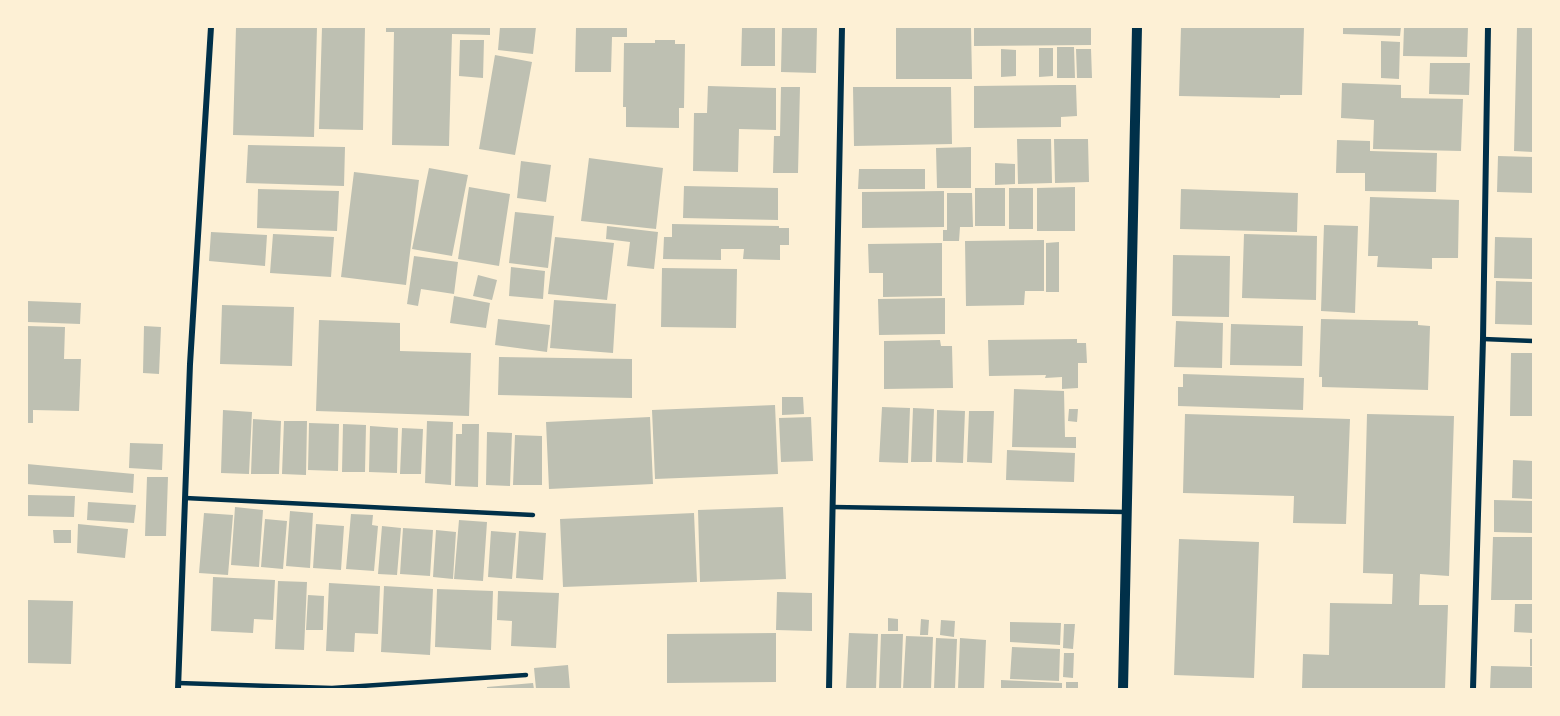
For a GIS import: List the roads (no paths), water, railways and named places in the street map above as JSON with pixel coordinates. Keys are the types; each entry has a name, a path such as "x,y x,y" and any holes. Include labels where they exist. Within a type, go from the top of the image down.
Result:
{"street":[{"path":"178,686 190,364 211,27"},
{"path":"829,689 842,27"},
{"path":"1122,689 1137,27"},
{"path":"1473,689 1483,339 1488,27"}],"lane":[{"path":"1483,339 1533,341"},
{"path":"185,498 533,515"},
{"path":"833,507 1126,512"},
{"path":"178,686 332,688 526,675"}]}
